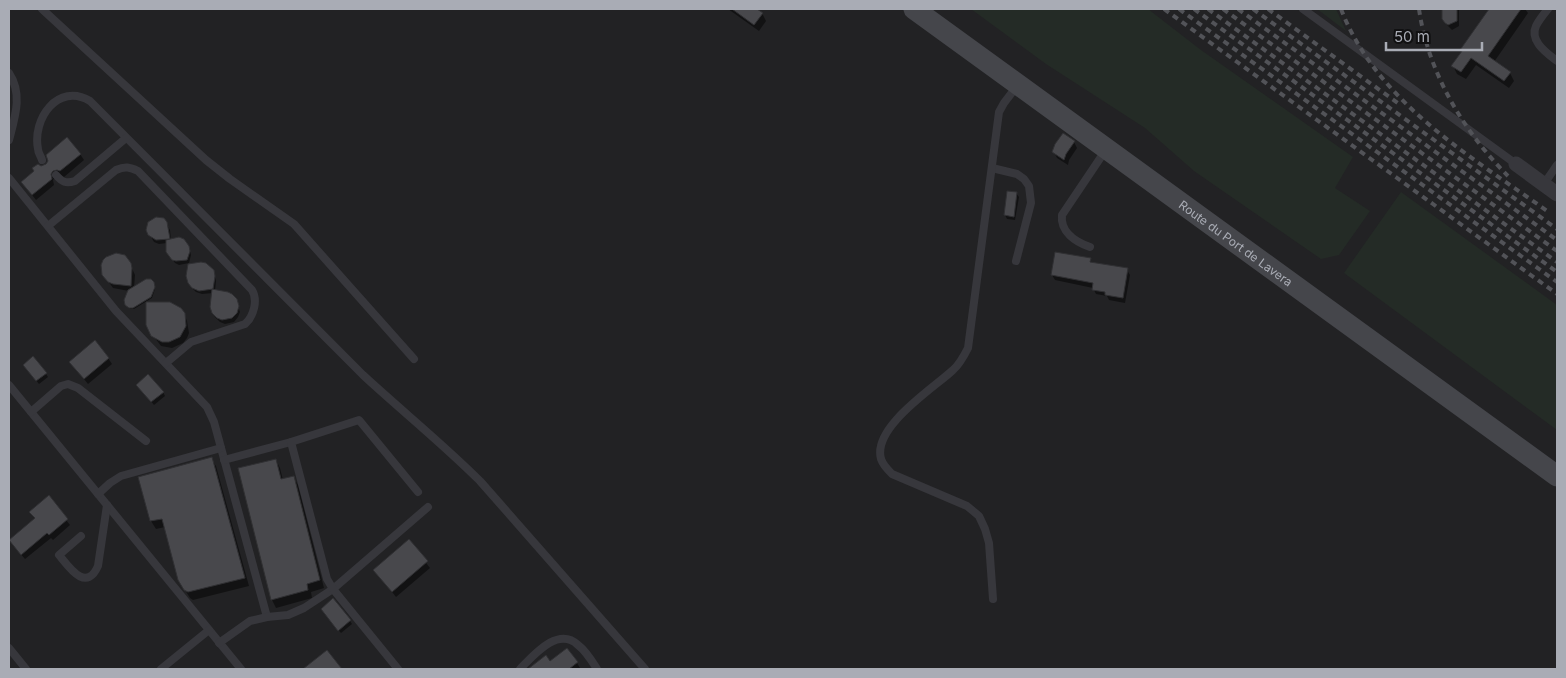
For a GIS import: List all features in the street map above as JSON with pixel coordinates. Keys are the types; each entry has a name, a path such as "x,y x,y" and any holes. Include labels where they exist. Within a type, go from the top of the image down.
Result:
{"street":[{"name":"Route du Port de Lavera","path":"914,9 1557,476"},
{"path":"1516,164 1557,194"}],"lane":[{"path":"42,9 206,160 294,224 414,359"},
{"path":"1303,9 1516,164"},
{"path":"1548,9 1536,25 1535,37 1543,50 1557,61"},
{"path":"9,73 15,86 17,106 9,140"},
{"path":"993,599 989,543 979,516 967,506 892,474 881,458 881,445 900,415 922,394 954,369 964,357 968,348 999,112 1018,85"},
{"path":"42,160 38,150 37,131 46,112 56,100 64,96 82,96 90,101 363,375 480,482 645,669"},
{"path":"56,175 65,183 75,181 126,138"},
{"path":"1090,247 1070,237 1064,228 1062,215 1106,149"},
{"path":"1544,184 1557,165"},
{"path":"48,226 116,170 131,167 138,171 252,290 256,300 251,317 245,324 191,342 166,363"},
{"path":"992,168 1017,174 1029,186 1031,203 1016,261"},
{"path":"9,178 116,311 207,406 214,422 267,616"},
{"path":"31,412 61,386 68,384 78,388 146,441"},
{"path":"10,389 31,412 241,669"},
{"path":"224,460 291,442 359,420 418,492"},
{"path":"291,442 327,579 332,589 398,669"},
{"path":"98,494 121,476 221,448"},
{"path":"81,536 59,555 77,576 84,578 91,576 98,566 107,505"},
{"path":"219,643 250,621 267,616 297,613 332,589 428,507"},
{"path":"161,669 209,630"},
{"path":"520,669 534,654 545,646 565,638 578,645 597,669"},
{"path":"9,648 26,669"}],"shaded area":[{"path":"9,9 1557,9 1557,669 9,669"},
{"path":"971,9 1148,9 1201,50 1353,157 1335,188 1370,211 1339,255 1321,259 1194,171 1145,128 1046,64"},
{"path":"1317,9 1336,9 1346,31"},
{"path":"1401,192 1557,305 1557,430 1344,273"}],"building":[{"path":"732,9 757,9 763,13 754,25"},
{"path":"1442,9 1457,9 1457,21 1448,25 1445,23 1442,19"},
{"path":"1489,9 1521,9 1488,56 1511,72 1504,81 1471,58 1461,72 1451,66"},
{"path":"1063,133 1075,141 1064,160 1052,152"},
{"path":"67,137 81,154 60,171 53,171 51,174 52,179 32,195 21,182 34,171 32,168 38,164 41,166 46,164 48,161 46,155"},
{"path":"1007,191 1017,192 1014,217 1004,215"},
{"path":"156,217 164,218 167,222 170,239 156,240 148,235 146,230 148,222"},
{"path":"179,237 184,239 189,246 190,251 187,260 172,260 166,252 166,240"},
{"path":"1055,252 1091,258 1090,262 1128,268 1123,298 1105,295 1105,292 1092,290 1093,283 1051,275"},
{"path":"116,253 125,255 131,263 131,286 113,284 108,282 102,275 101,265 103,260"},
{"path":"206,263 214,270 213,289 199,291 192,288 188,283 186,276 188,264"},
{"path":"146,279 151,279 154,282 155,287 151,297 133,308 129,308 125,305 124,300 128,290"},
{"path":"212,289 228,292 237,299 239,306 237,313 232,318 222,320 212,313 210,307"},
{"path":"146,302 170,302 181,308 185,313 186,326 180,337 169,342 162,342 151,336 146,325"},
{"path":"95,340 109,358 84,379 69,362"},
{"path":"33,356 47,373 36,381 23,365"},
{"path":"148,374 164,392 151,402 136,385"},
{"path":"212,457 245,578 188,592 184,590 178,580 162,519 150,521 138,477"},
{"path":"276,459 281,479 294,476 320,580 307,584 308,590 271,600 238,468"},
{"path":"49,495 68,519 49,535 47,533 21,555 9,540 35,518 29,512"},
{"path":"409,539 428,561 392,592 373,570"},
{"path":"333,598 351,620 338,631 321,609"},
{"path":"567,648 578,662 569,669 528,669 546,655 550,661"},
{"path":"327,650 342,669 303,669"}],"railway":[{"path":"1164,9 1557,294"},
{"path":"1179,9 1557,282"},
{"path":"1194,9 1557,272"},
{"path":"1208,9 1557,262"},
{"path":"1223,9 1557,251"},
{"path":"1238,9 1557,240"},
{"path":"1253,9 1557,229"},
{"path":"1268,9 1399,104"},
{"path":"1341,9 1357,42 1378,73 1402,100 1459,149 1550,213"},
{"path":"1419,9 1430,55 1450,99 1476,140 1508,176"}]}
